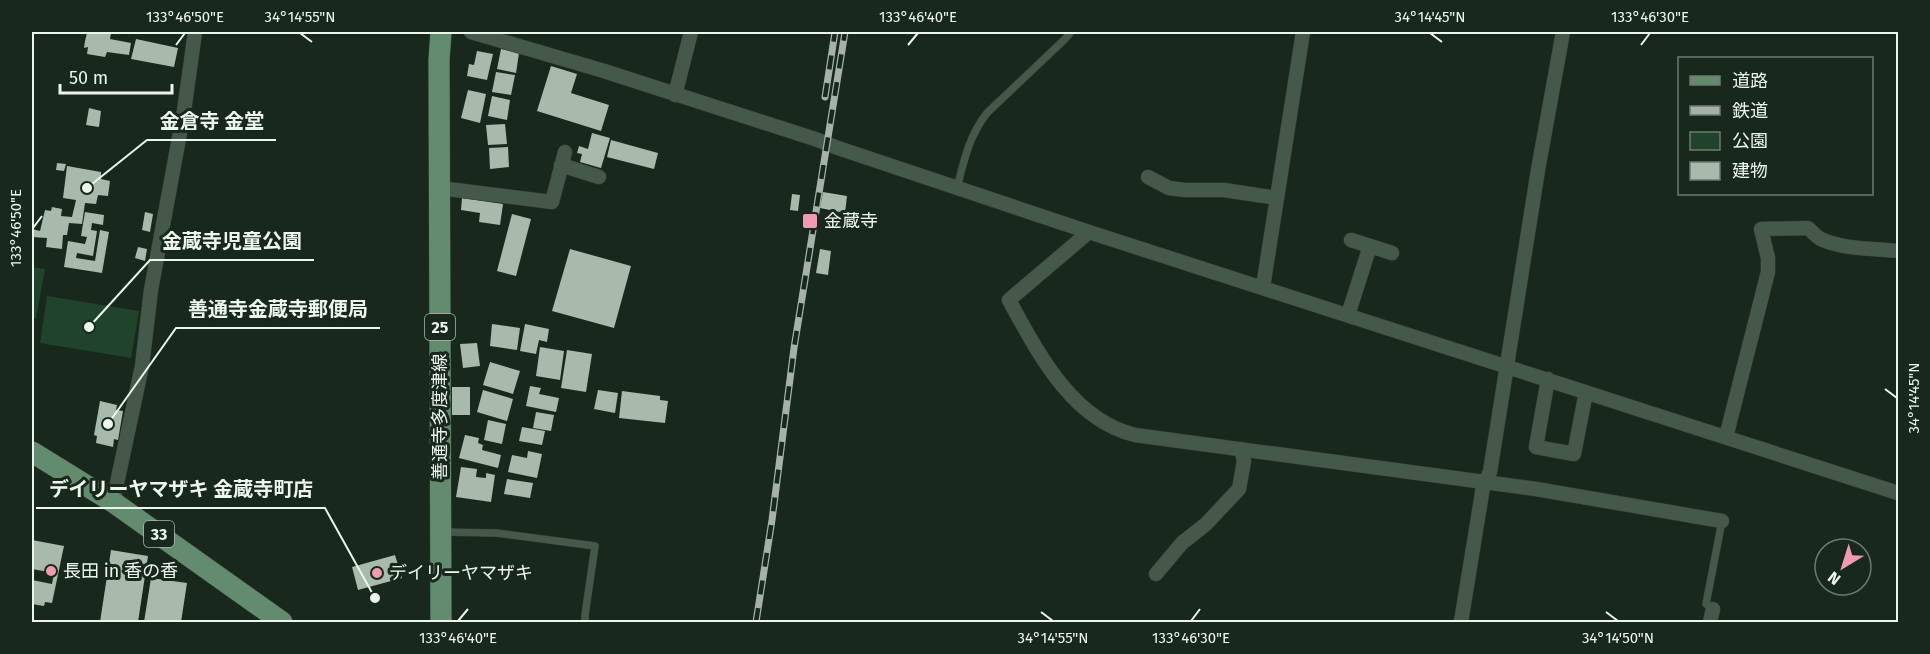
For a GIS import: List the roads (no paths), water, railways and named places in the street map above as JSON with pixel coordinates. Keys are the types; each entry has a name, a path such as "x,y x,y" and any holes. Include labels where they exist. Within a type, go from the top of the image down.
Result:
{"main road":[{"name":"善通寺多度津線","path":"441,32 439,60 441,622"},
{"name":"33","path":"32,452 113,502 282,622"}],"street":[{"path":"113,502 142,366 152,290 184,111 195,32"},
{"path":"471,32 536,55 675,95 818,140 1089,232 1899,493"},
{"path":"675,95 691,32"},
{"path":"1263,287 1303,32"},
{"path":"1461,622 1485,482 1490,472 1538,170 1563,32"},
{"path":"440,188 519,203 552,202 563,158 599,177"},
{"path":"1148,177 1169,188 1224,190 1277,198"},
{"path":"1726,437 1768,272 1768,258 1761,229 1808,228 1821,240 1861,249 1899,251"},
{"path":"1089,232 1009,300 1041,360 1083,408 1118,431 1536,489 1722,521"},
{"path":"1352,240 1392,253"},
{"path":"1348,315 1370,246"},
{"path":"1548,379 1536,447 1574,453 1586,392"},
{"path":"1156,574 1182,543 1206,524 1239,489 1244,461 1241,449"}],"lane":[{"path":"957,188 970,140 976,127 987,113 1071,32"},
{"path":"1712,616 1706,604 1722,521"},
{"path":"440,532 496,533 595,546 585,622"}],"railway":[{"path":"825,97 835,32"},
{"path":"756,622 772,520 794,348 845,32"}],"place":[{"name":"金倉寺 金堂","path":"87,188"},
{"name":"金蔵寺","path":"810,221"},
{"name":"金蔵寺児童公園","path":"89,327"},
{"name":"善通寺金蔵寺郵便局","path":"108,424"},
{"name":"長田 in 香の香","path":"51,571"},
{"name":"デイリーヤマザキ","path":"377,573"},
{"name":"デイリーヤマザキ 金蔵寺町店","path":"375,598"}]}
